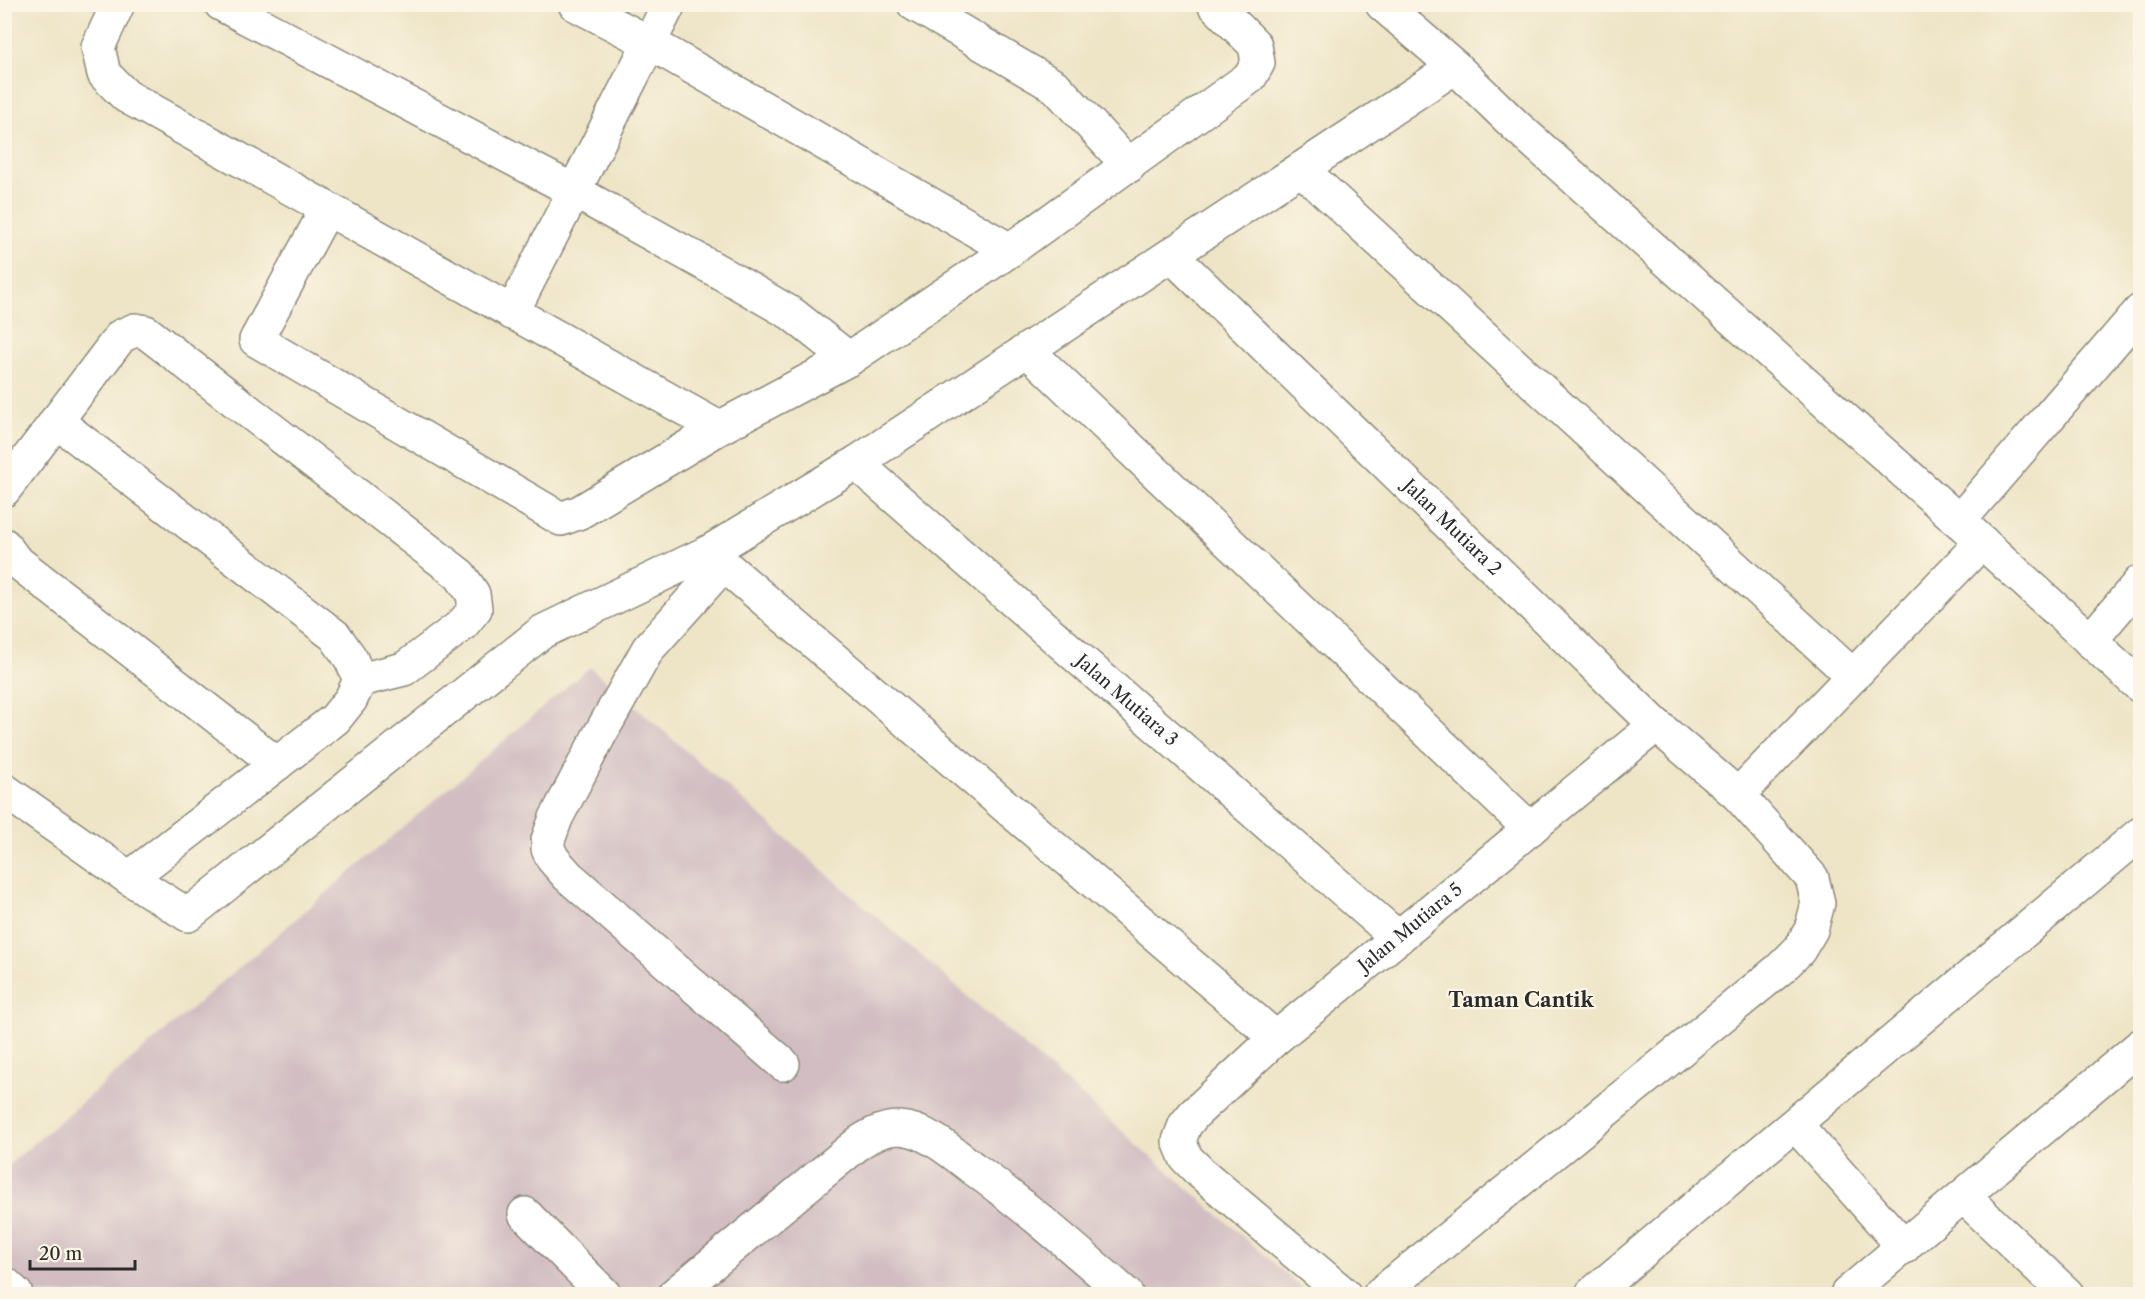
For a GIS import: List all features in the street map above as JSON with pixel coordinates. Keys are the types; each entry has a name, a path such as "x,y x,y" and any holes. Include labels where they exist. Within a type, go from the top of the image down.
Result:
{"street":[{"path":"118,4 98,47 104,74 126,96 719,428"},
{"path":"222,4 574,191 792,314 849,359"},
{"path":"575,4 650,43 1010,250"},
{"path":"512,313 669,4"},
{"path":"914,4 1056,87 1129,166"},
{"path":"327,209 256,340 561,519 580,512 719,428 849,359 1010,250 1250,77 1258,63 1255,45 1214,4"},
{"path":"1382,4 1455,67 1516,126 1970,531 2140,687"},
{"path":"4,790 129,878 188,915 542,632 717,558 856,463 1455,67"},
{"path":"1301,169 1852,676"},
{"name":"Jalan Mutiara 2","path":"1172,256 1656,725 1738,795 1812,878 1818,903 1811,930 1798,950 1780,969 1380,1294"},
{"path":"1738,795 1852,676 1970,531 2140,311"},
{"path":"4,490 121,336 135,330 146,332 460,575 473,594 475,609 462,625 404,669 360,680"},
{"path":"1028,351 1530,829"},
{"path":"56,421 335,636 351,659 360,680 351,699 334,719 129,878"},
{"name":"Jalan Mutiara 3","path":"856,463 1398,938"},
{"path":"717,558 1276,1038"},
{"path":"717,558 648,649 556,818 548,840 548,849 553,859 568,876 783,1064"},
{"path":"8,560 277,764"},
{"path":"2090,641 2140,582"},
{"name":"Jalan Mutiara 5","path":"1344,1294 1186,1158 1179,1141 1185,1125 1276,1038 1656,725"},
{"path":"1592,1294 2140,834"},
{"path":"1847,1294 2140,1046"},
{"path":"1795,1124 1904,1246"},
{"path":"675,1294 860,1142 878,1131 898,1128 916,1132 944,1147 1002,1188 1126,1294"},
{"path":"1963,1196 2067,1294"},
{"path":"525,1214 604,1294"},
{"path":"4,1283 16,1294"}],"shaded area":[{"path":"590,667 1309,1294 5,1294 4,1169"}],"district":[{"name":"Taman Cantik","path":"1521,1000"}]}
